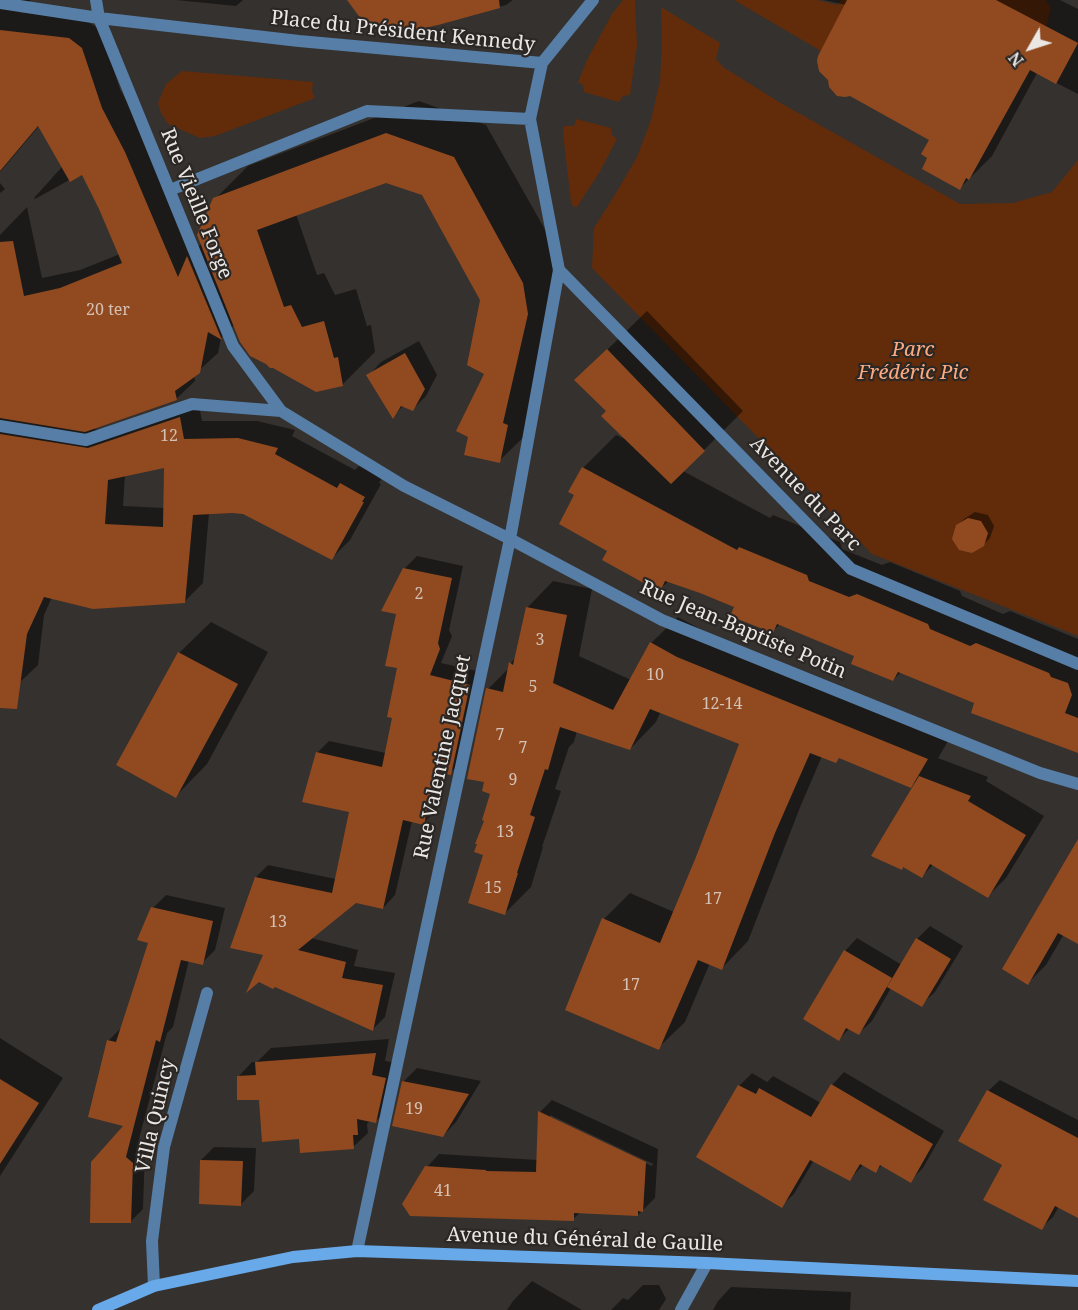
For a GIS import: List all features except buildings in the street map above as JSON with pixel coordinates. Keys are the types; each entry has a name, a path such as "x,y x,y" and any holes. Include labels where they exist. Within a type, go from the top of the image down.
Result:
{"main road":[{"name":"Avenue du Général de Gaulle","path":"98,1310 154,1286 293,1257 357,1251 708,1263 1078,1281"}],"street":[{"name":"Rue Vieille Forge","path":"96,0 99,18 232,346 281,411"},
{"path":"542,63 593,0"},
{"name":"Place du Président Kennedy","path":"0,3 99,18 311,42 542,63 530,119 559,270"},
{"path":"170,190 367,111 530,119"},
{"name":"Rue Valentine Jacquet","path":"357,1251 510,539 559,270"},
{"name":"Avenue du Parc","path":"559,270 851,569 1078,664"},
{"path":"0,426 86,440 192,404 281,411"},
{"name":"Rue Jean-Baptiste Potin","path":"281,411 404,486 510,539 662,620 1029,769 1078,784"},
{"name":"Villa Quincy","path":"154,1286 152,1241 164,1147 207,993"},
{"path":"681,1310 708,1263"}],"green space":[{"path":"623,0 635,0 637,45 630,95 623,96 619,102 584,92 583,85 578,82 612,14"},
{"path":"734,0 817,0 838,5 841,0 850,0 821,51"},
{"path":"996,0 1046,0 1051,8 1046,27"},
{"name":"Parc Frédéric Pic","path":"661,7 720,43 716,59 723,67 779,102 960,204 1013,203 1052,192 1078,160 1078,636 872,554 592,268 594,228 637,157 651,120 660,81"},
{"path":"182,71 313,82 312,91 315,98 215,136 200,138 168,124 158,103 166,84"},
{"path":"576,119 611,128 612,135 617,139 599,173 575,207 571,202 563,133 564,126 573,126"}]}
